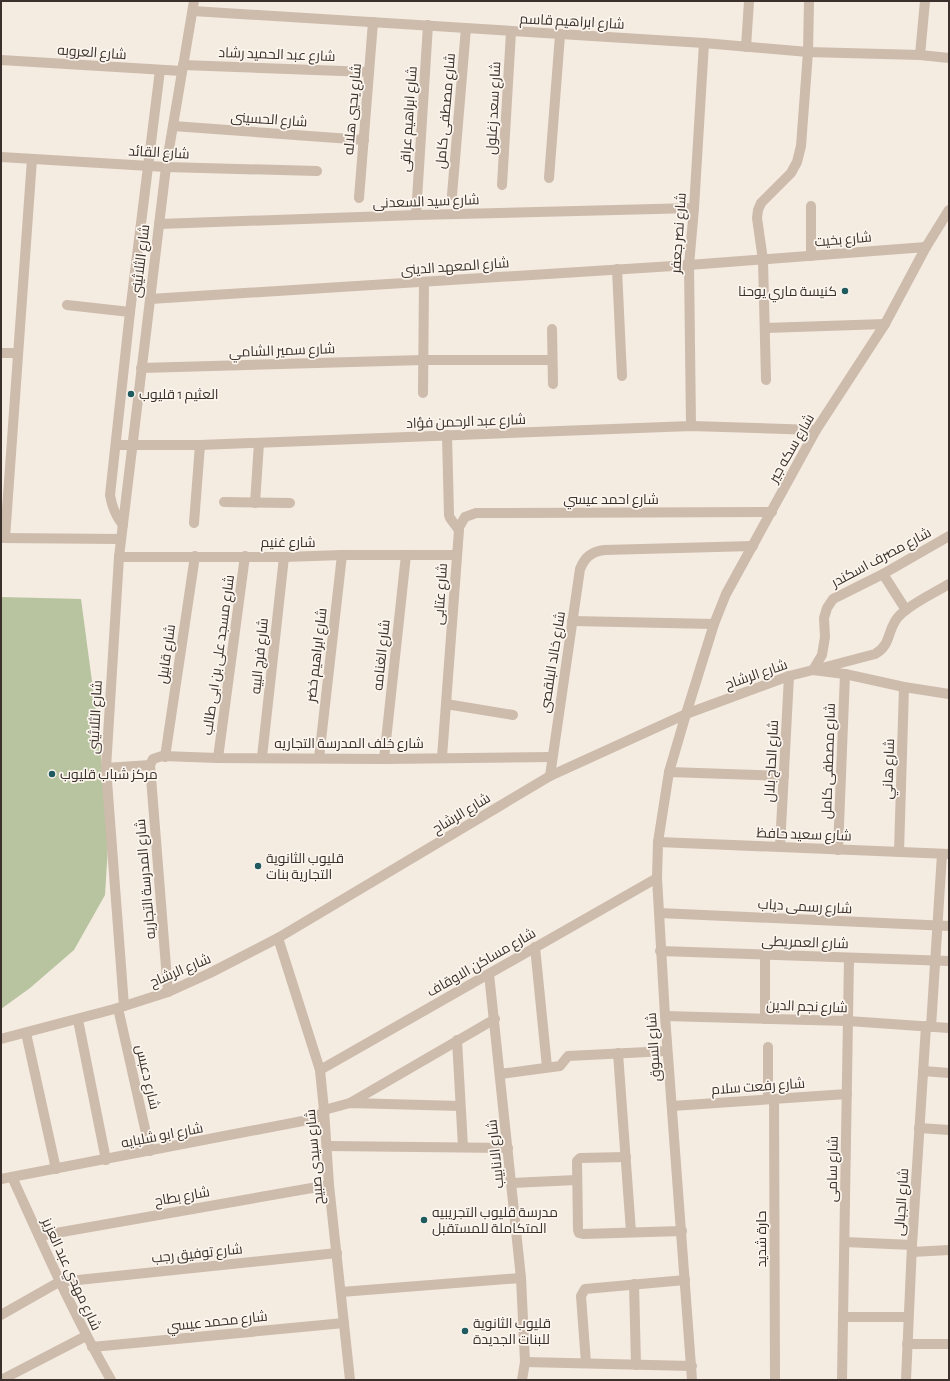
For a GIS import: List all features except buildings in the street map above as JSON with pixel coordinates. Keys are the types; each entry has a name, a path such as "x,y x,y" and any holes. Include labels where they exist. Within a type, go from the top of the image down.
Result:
{"street":[{"path":"746,46 749,1"},
{"path":"766,380 763,260 757,218 761,203 791,173 797,162 801,146 808,52 809,1"},
{"path":"920,55 925,1"},
{"name":"شارع ابراهيم قاسم","path":"194,6 374,22 511,32 704,43 808,52 920,55 949,58"},
{"name":"شارع الثلاثينى","path":"121,1007 106,768 119,557 166,167 194,6"},
{"name":"شارع يحيي هلاله","path":"359,198 374,22"},
{"name":"شارع ابراهيم عراقى","path":"416,215 428,25"},
{"name":"شارع مصطفى كامل","path":"452,195 466,28"},
{"name":"شارع سعد زغلول","path":"502,185 511,32"},
{"path":"549,178 560,35"},
{"name":"شارع نصر جعفر","path":"691,426 689,265 704,43"},
{"name":"شارع العروبه","path":"1,60 160,70 182,68"},
{"name":"شارع عبد الحميد رشاد","path":"182,68 369,72"},
{"name":"شارع الثلاثينى","path":"122,525 111,506 110,495 130,312 160,70"},
{"name":"شارع الحسينى","path":"173,126 364,140"},
{"name":"شارع القائد","path":"1,157 166,167 317,171"},
{"path":"32,159 12,441 3,538 121,539"},
{"path":"811,206 812,256"},
{"name":"شارع سيد السعدنى","path":"159,224 416,215 694,208"},
{"name":"شارع سكه جير","path":"686,714 714,624 726,594 816,430 884,324 926,246 949,210"},
{"name":"شارع بخيت","path":"763,260 926,246"},
{"name":"شارع المعهد الدينى","path":"150,299 763,260"},
{"path":"617,269 622,376"},
{"path":"423,393 424,282"},
{"path":"67,305 130,312"},
{"path":"765,328 884,324"},
{"path":"552,329 553,384"},
{"path":"1,353 18,353"},
{"name":"شارع سمير الشامي","path":"142,368 423,360 552,360"},
{"name":"شارع عبد الرحمن فؤاد","path":"116,445 200,445 691,426 816,430"},
{"name":"شارع عتابى","path":"442,757 458,529 449,515 447,435"},
{"path":"1,441 12,441"},
{"path":"255,503 259,443"},
{"path":"194,524 200,445"},
{"path":"224,502 290,503"},
{"name":"شارع احمد عيسي","path":"458,529 464,517 476,513 772,512"},
{"name":"شارع مصرف اسكندر","path":"813,670 820,659 824,646 824,618 827,608 833,599 883,574 949,536"},
{"name":"شارع خالد البلقصى","path":"550,776 580,570 583,562 589,554 595,551 604,550 753,546"},
{"name":"شارع ابراهيم خضر","path":"319,758 342,555"},
{"name":"شارع الغنامه","path":"384,758 406,555"},
{"name":"شارع غنيم","path":"119,557 457,555"},
{"name":"شارع قابيل","path":"165,757 195,556"},
{"name":"شارع مسجد على بن ابى طالب","path":"218,758 246,556"},
{"name":"شارع فرج البيه","path":"262,758 284,557"},
{"path":"883,574 906,610"},
{"path":"813,670 875,654 881,651 886,646 893,624 898,616 949,584"},
{"path":"572,621 714,624"},
{"name":"شارع الرشاح","path":"1,1039 78,1020 121,1007 168,992 210,973 278,938 550,776 686,714 790,676 813,670 845,674 904,687 949,694"},
{"name":"شارع مصطفى كامل","path":"838,850 845,674"},
{"name":"شارع الحاج بلال","path":"780,847 790,676"},
{"name":"شارع هاني","path":"899,852 904,687"},
{"path":"446,704 513,715"},
{"name":"شارع السوق","path":"686,714 669,772 658,842 656,878 667,1051 682,1231 692,1380"},
{"name":"شارع خلف المدرسة التجاريه","path":"150,765 156,758 165,757 552,757"},
{"path":"106,768 150,765"},
{"name":"شارع المدرسة التجاريه","path":"150,765 168,992"},
{"path":"669,772 784,776"},
{"name":"شارع سعيد حافظ","path":"658,842 946,854"},
{"name":"شارع الجبالى","path":"906,1380 908,1317 923,1071 936,960 938,926 946,854"},
{"name":"شارع مساكن الاوقاف","path":"320,1070 656,878"},
{"name":"شارع رسمى دياب","path":"659,913 949,926"},
{"name":"شارع سيدى صبيح","path":"278,938 320,1070 350,1380"},
{"path":"535,947 547,1067"},
{"name":"شارع العمريطى","path":"660,951 949,961"},
{"path":"764,955 765,1019"},
{"name":"شارع سامى","path":"842,1380 850,958"},
{"name":"شارع الانابيب","path":"489,974 521,1278 525,1362 522,1380"},
{"name":"شارع دعبس","path":"121,1007 150,1152"},
{"name":"شارع نجم الدين","path":"665,1016 848,1021 949,1028"},
{"path":"350,1103 494,1019"},
{"path":"78,1020 106,1160"},
{"path":"26,1033 56,1169"},
{"path":"457,1040 462,1147"},
{"name":"حارة شديد","path":"768,1047 771,1099 775,1380"},
{"path":"500,1074 560,1066 565,1057 568,1056 667,1051"},
{"path":"618,1053 631,1232"},
{"path":"923,1071 949,1073"},
{"name":"شارع رفعت سلام","path":"672,1106 847,1094"},
{"path":"350,1103 460,1106"},
{"name":"شارع ابو شلبايه","path":"1,1179 313,1120 324,1110 350,1103"},
{"path":"919,1128 949,1130"},
{"path":"327,1146 508,1148"},
{"path":"626,1157 579,1159 576,1162 578,1230 580,1233 682,1231"},
{"name":"شارع مهدي عبد العزيز","path":"12,1177 59,1282 108,1379"},
{"path":"512,1183 576,1180"},
{"name":"شارع بطاح","path":"39,1236 330,1185"},
{"path":"845,1242 949,1250"},
{"name":"شارع توفيق رجب","path":"59,1282 337,1253"},
{"path":"341,1292 521,1278"},
{"path":"586,1363 581,1296 583,1291 588,1288 685,1280"},
{"path":"1,1315 59,1282"},
{"path":"634,1284 636,1364"},
{"path":"844,1317 908,1317"},
{"name":"شارع محمد عيسي","path":"92,1348 344,1323"},
{"path":"1,1380 86,1336"},
{"path":"907,1344 949,1344"},
{"path":"525,1362 692,1366"}],"green space":[{"name":"مركز شباب قليوب","path":"1,597 81,599 97,719 109,829 105,895 74,950 30,988 1,1009"}],"place":[{"name":"كنيسة ماري يوحنا","path":"845,291"},
{"name":"العثيم 1 قليوب","path":"131,394"},
{"name":"مركز شباب قليوب","path":"52,774"},
{"name":"قليوب الثانوية التجارية بنات","path":"258,866"},
{"name":"مدرسة قليوب التجريبيه المتكاملة للمستقبل","path":"424,1220"},
{"name":"قليوب الثانوية للبنات الجديدة","path":"465,1331"}]}
